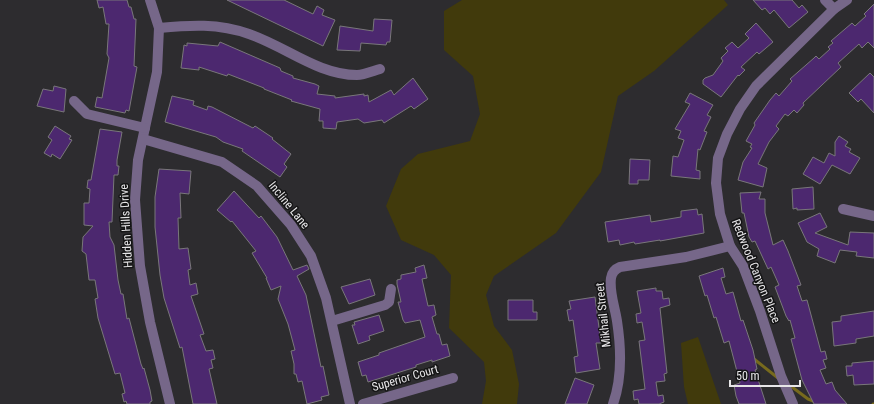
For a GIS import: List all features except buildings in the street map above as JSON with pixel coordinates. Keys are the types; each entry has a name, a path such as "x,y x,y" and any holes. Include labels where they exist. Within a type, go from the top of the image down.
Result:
{"street":[{"name":"Hidden Hills Drive","path":"150,0 158,28 158,72 138,160 135,200 140,266 150,322 170,404"},
{"path":"825,0 834,9"},
{"name":"Redwood Canyon Place","path":"793,404 781,376 760,311 743,266 730,246 720,214 716,183 718,158 727,134 740,109 756,86 834,9 847,0"},
{"path":"158,28 209,25 227,28 250,34 327,70 358,76 380,69"},
{"path":"74,101 87,114 145,128"},
{"name":"Incline Lane","path":"143,139 222,162 257,186 291,225 310,256 326,298 350,404"},
{"path":"843,209 874,216"},
{"name":"Mikhail Street","path":"613,404 618,379 620,344 611,287 611,277 614,270 620,266 686,257 730,246"},
{"path":"332,320 385,305 389,302 391,297 391,289"},
{"name":"Superior Court","path":"363,404 453,378"}],"shaded area":[{"path":"462,0 724,0 728,5 654,71 618,96 601,172 556,233 494,276 486,295 494,326 512,350 519,384 517,404 482,404 486,381 484,362 449,328 451,275 434,255 401,240 386,206 401,169 418,154 470,141 480,114 473,76 444,50 444,11"},
{"path":"698,337 721,404 688,404 684,387 681,343"}],"waterway":[{"path":"754,359 778,378"},
{"path":"792,387 808,399 816,402"}]}
